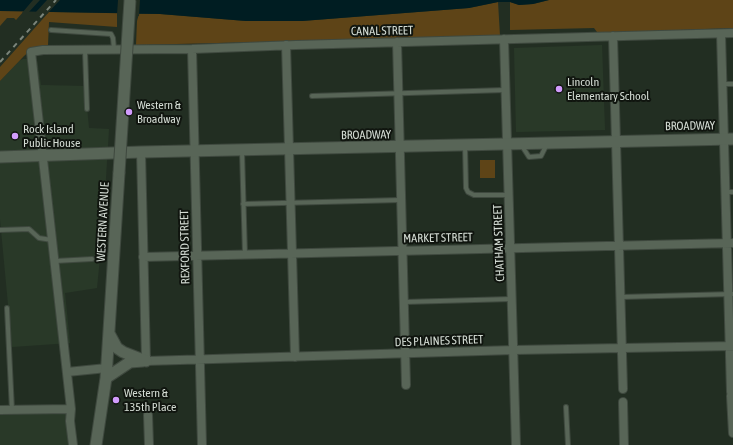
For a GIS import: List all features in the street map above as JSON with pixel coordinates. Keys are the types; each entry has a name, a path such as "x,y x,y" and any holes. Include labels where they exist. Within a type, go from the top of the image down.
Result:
{"street":[{"name":"WESTERN AVENUE","path":"96,445 107,373 110,335 130,0"},
{"name":"CANAL STREET","path":"43,156 31,52 43,50 192,49 286,45 733,33"},
{"path":"721,34 723,84 729,139 733,433"},
{"path":"613,36 623,389"},
{"name":"CHATHAM STREET","path":"504,39 516,445"},
{"path":"397,42 406,385"},
{"path":"286,45 295,358"},
{"name":"REXFORD STREET","path":"192,49 196,256 202,445"},
{"name":"BROADWAY","path":"0,157 141,152 289,150 729,139"},
{"path":"141,152 146,361"},
{"path":"43,156 71,409 70,421 73,445"},
{"name":"MARKET STREET","path":"143,257 730,243"},
{"path":"110,335 117,348 146,361"},
{"name":"DES PLAINES STREET","path":"146,361 295,358 514,350 732,346"},
{"path":"67,372 107,373 130,362 146,361"},
{"path":"623,402 624,445"},
{"path":"0,410 71,409"},
{"path":"148,415 149,445"}],"lane":[{"path":"51,30 111,34 113,38 114,50"},
{"path":"85,50 87,109"},
{"path":"723,84 733,84"},
{"path":"312,96 506,90"},
{"path":"465,145 466,188 468,192 474,195 509,195"},
{"path":"242,150 245,255"},
{"path":"243,204 402,200"},
{"path":"0,230 29,229 39,238 53,240"},
{"path":"55,261 92,259"},
{"path":"620,297 731,294"},
{"path":"404,302 512,299"},
{"path":"7,308 12,410"},
{"path":"566,407 568,445"}],"shaded area":[{"path":"549,0 733,0 733,28 599,33 594,28 510,30 510,2 519,5 533,4"},
{"path":"498,2 500,36 136,45 137,21 139,14 160,14 246,21 302,21 469,8"},
{"path":"0,11 24,11 16,20 14,18 7,18 0,26"},
{"path":"49,12 117,13 117,27 49,22 48,45 46,47 32,49 0,81 0,67"},
{"name":"Lincoln Elementary School","path":"602,45 605,130 516,132 514,48"},
{"path":"23,59 37,59 41,85 85,86 89,128 109,129 103,226 97,288 65,293 70,343 12,347 0,219 0,81 19,61"},
{"path":"480,160 495,160 495,178 480,178"},
{"path":"66,413 69,445 0,445 0,414"}],"water":[{"path":"0,0 549,0 533,4 519,5 510,2 498,2 469,8 302,21 246,21 160,14 0,11"}],"pier":[{"path":"33,0 40,0 28,13 22,13"},
{"path":"47,0 60,0 47,14 35,13"},
{"path":"118,0 140,0 139,16 117,15"}],"railway":[{"path":"0,62 56,0"}],"place":[{"name":"Lincoln Elementary School","path":"559,89"},
{"name":"Western & Broadway","path":"129,112"},
{"name":"Rock Island Public House","path":"15,136"},
{"name":"Western & 135th Place","path":"116,400"}]}
